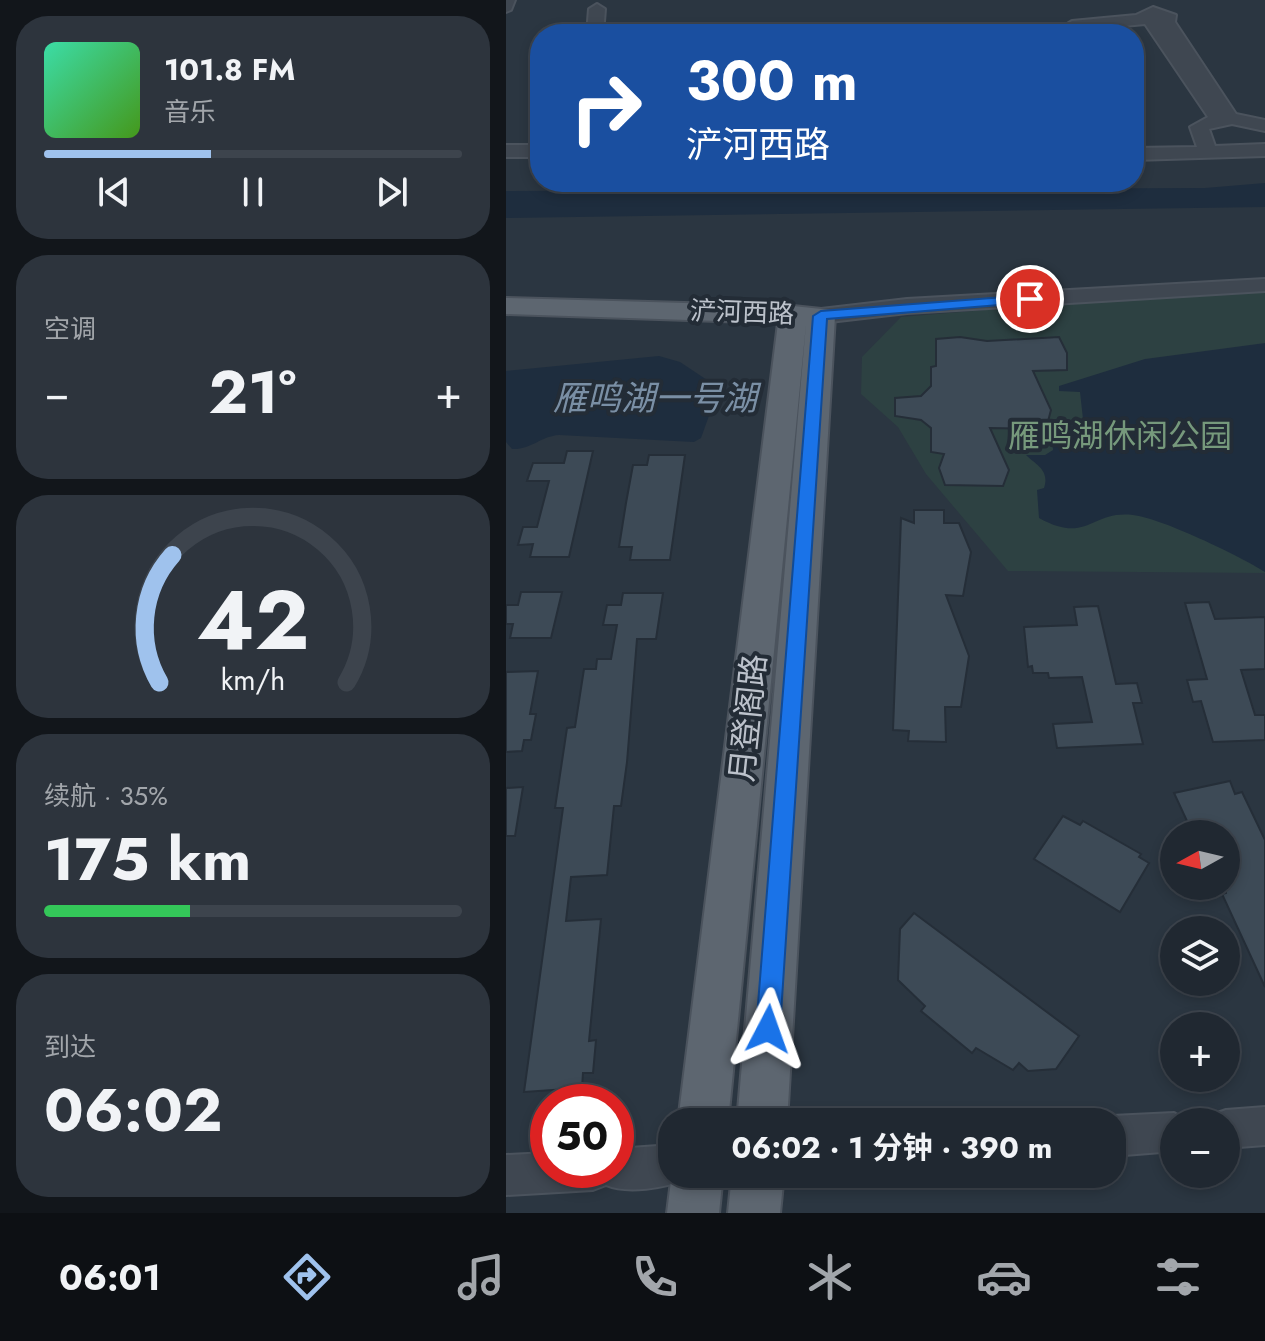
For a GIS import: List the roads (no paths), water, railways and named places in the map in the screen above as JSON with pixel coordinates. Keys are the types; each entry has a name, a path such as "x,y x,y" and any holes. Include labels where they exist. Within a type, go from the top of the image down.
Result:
{"main road":[{"name":"浐河西路","path":"506,306 807,315"},
{"name":"月登阁路","path":"705,1108 807,315"},
{"name":"月登阁路","path":"763,1108 807,315"},
{"path":"693,1213 696,1188"},
{"path":"754,1213 757,1188"}],"street":[{"path":"506,7 507,0"},
{"path":"596,24 597,9"},
{"path":"1094,24 1148,19 1143,16 1148,12 1161,12 1170,18 1167,22 1225,119"},
{"path":"1208,152 1199,127 1225,119 1265,126"},
{"path":"1144,154 1265,150"},
{"path":"506,151 530,151"},
{"name":"浐河西路","path":"807,315 907,306 1265,285"},
{"path":"1240,1128 1265,1126"},
{"path":"1126,1135 1160,1133"},
{"path":"634,1168 658,1166"},
{"path":"506,1175 530,1174"}],"water":[{"path":"1265,183 1265,207 506,218 506,191 1144,192 1144,188"},
{"path":"1265,343 1265,572 1200,539 1146,518 1119,515 1079,528 1068,528 1039,518 1037,490 1044,488 1045,477 1041,468 1026,455 1045,455 1053,450 1051,428 1084,428 1080,392 1059,391 1059,386 1145,359"},
{"name":"雁鸣湖一号湖","path":"659,356 680,362 710,382 710,413 701,438 694,442 559,435 512,449 506,442 506,371"}],"park label":[{"name":"雁鸣湖休闲公园","path":"1120,436"}]}
